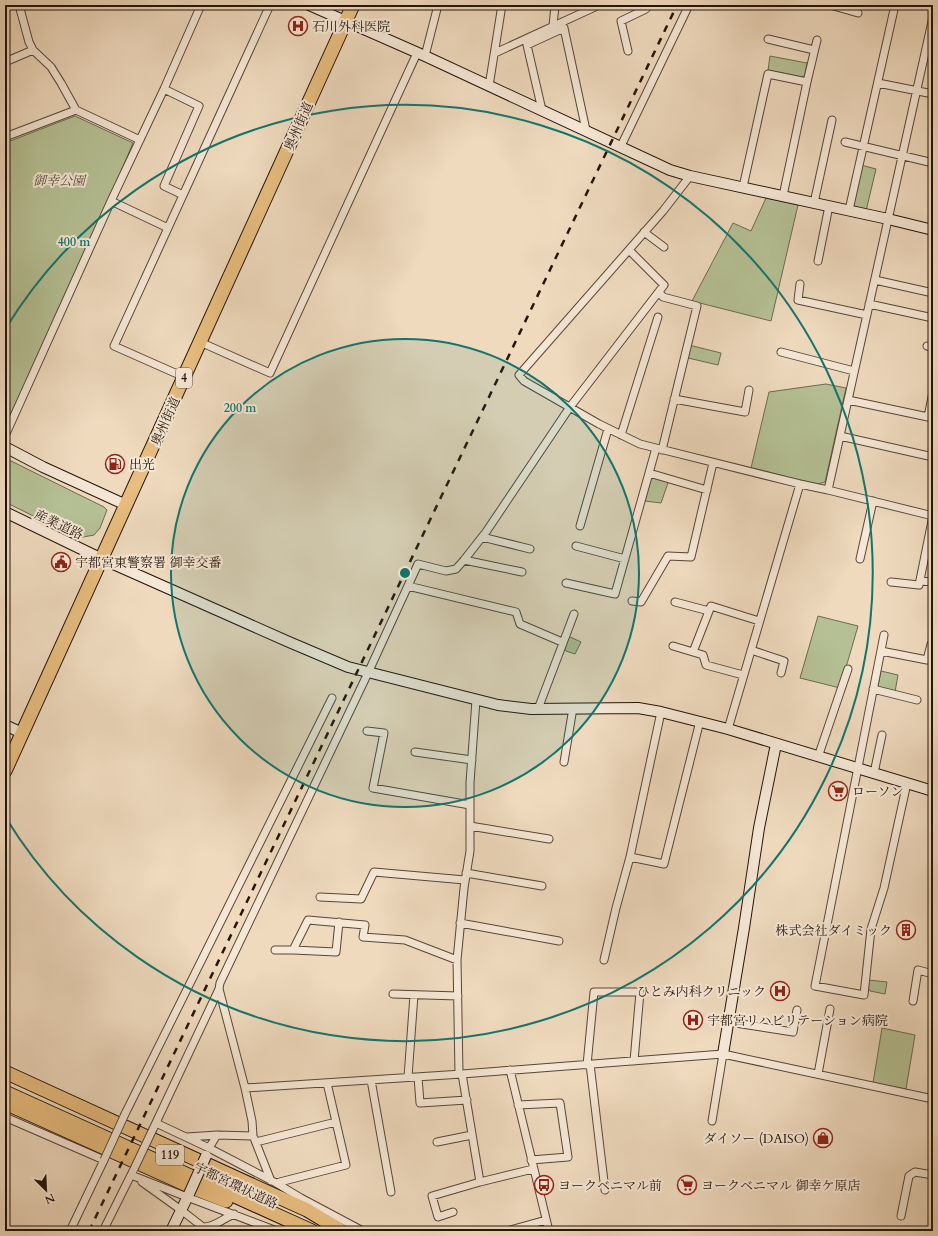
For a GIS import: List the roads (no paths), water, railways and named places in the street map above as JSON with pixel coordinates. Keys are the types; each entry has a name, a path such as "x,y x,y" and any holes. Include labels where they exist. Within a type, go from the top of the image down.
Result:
{"highway":[{"name":"奥州街道","path":"5,771 353,5"},
{"path":"5,1072 307,1210 342,1231"},
{"name":"宇都宮環状道路","path":"5,1079 336,1231"},
{"name":"宇都宮環状道路","path":"5,1092 312,1231"},
{"path":"5,1103 198,1190 292,1222"}],"street":[{"path":"19,5 29,42 33,50 51,67 76,110 140,140"},
{"path":"5,436 201,5"},
{"path":"184,377 114,346 270,5"},
{"path":"309,5 586,130 670,170 690,176 849,210 933,230"},
{"path":"200,342 270,373 421,55 438,5"},
{"path":"489,86 502,5"},
{"path":"553,26 555,5"},
{"path":"495,53 595,5"},
{"path":"628,51 621,22 646,9 645,5"},
{"path":"621,146 689,5"},
{"path":"830,5 858,13"},
{"path":"849,210 895,5"},
{"path":"828,490 933,18"},
{"path":"542,110 528,45 564,28 586,130"},
{"path":"768,39 814,50"},
{"path":"783,196 817,40"},
{"path":"5,62 33,50"},
{"path":"743,187 768,74 807,82"},
{"path":"878,83 933,94"},
{"path":"164,89 199,106 164,186 183,195"},
{"path":"5,137 76,110"},
{"path":"814,203 832,120"},
{"path":"845,142 929,162 933,161"},
{"path":"690,176 663,211 519,375 524,381 608,429 640,444 933,516 919,585 891,582"},
{"path":"111,201 168,228"},
{"path":"818,261 829,206"},
{"path":"644,232 664,247"},
{"path":"103,1231 133,1172 219,989 220,982 227,967 368,673 418,564 446,571 456,569 464,560 482,537 570,407 664,285 629,250"},
{"path":"875,280 933,293"},
{"path":"800,284 798,300 867,315"},
{"path":"566,583 615,594 649,473 659,449 674,399 696,306 662,297 659,292"},
{"path":"869,304 933,318"},
{"path":"621,435 658,317"},
{"path":"782,352 854,371"},
{"path":"674,399 745,412 749,390"},
{"path":"848,400 928,417 933,392"},
{"path":"580,526 608,429"},
{"path":"840,436 933,457"},
{"path":"5,447 43,467 126,505"},
{"path":"632,601 641,602 668,556 691,557 713,463"},
{"path":"649,473 707,490"},
{"path":"728,729 800,484"},
{"path":"860,559 873,501"},
{"name":"産業道路","path":"5,512 102,559 348,667 498,705 538,709 638,708 662,712 728,729 933,791"},
{"path":"482,537 530,549"},
{"path":"576,546 625,559"},
{"path":"464,560 522,572"},
{"path":"920,581 933,582"},
{"path":"408,586 516,612 520,624 562,642"},
{"path":"675,602 709,611"},
{"path":"693,652 711,606 759,621"},
{"path":"538,709 562,642 574,614"},
{"path":"884,636 815,986 864,995 871,929 884,888 907,783"},
{"path":"881,651 927,660 931,644"},
{"path":"673,646 704,655 706,665 743,675"},
{"path":"751,650 784,660 781,673"},
{"path":"818,757 848,669"},
{"path":"873,689 917,700"},
{"path":"70,1231 125,1114 332,698"},
{"path":"476,700 470,784 470,851 460,923 457,960 461,1074 480,1182"},
{"path":"564,762 573,708"},
{"path":"604,960 630,857 662,712"},
{"path":"630,857 664,864 700,721"},
{"path":"5,725 22,733"},
{"path":"367,731 384,733 373,788 470,805"},
{"path":"874,773 882,735"},
{"path":"712,1121 744,928 758,828 776,744"},
{"path":"415,752 472,760"},
{"path":"470,826 549,840"},
{"path":"320,897 361,899 374,872 466,876 542,886"},
{"path":"293,950 308,920 365,925 363,937 405,940 457,960"},
{"path":"275,950 336,952 339,922"},
{"path":"460,923 558,941"},
{"path":"913,1001 918,970 933,974"},
{"path":"219,989 245,1088 254,1139 274,1182"},
{"path":"605,1190 589,1064 594,992 640,992 634,1061"},
{"path":"393,994 458,996"},
{"path":"408,1077 414,995"},
{"path":"818,1074 830,1009"},
{"path":"729,1022 793,1032 797,1010"},
{"path":"245,1088 461,1074 723,1054 933,1099"},
{"path":"510,1070 549,1231"},
{"path":"418,1077 420,1103 466,1100"},
{"path":"371,1080 391,1192"},
{"path":"274,1182 346,1165 327,1083"},
{"path":"518,1105 560,1103 568,1157 531,1160"},
{"path":"5,1117 104,1160"},
{"path":"185,1137 217,1135 254,1139 336,1122"},
{"path":"154,1126 185,1137 208,1152 274,1182 363,1231"},
{"path":"171,1231 217,1135"},
{"path":"437,1142 472,1135"},
{"path":"453,1212 438,1216 432,1196 533,1169"},
{"path":"133,1172 188,1196 277,1231"},
{"path":"133,1172 199,1224 207,1228 234,1214"},
{"path":"901,1216 909,1176 915,1172 933,1175"},
{"path":"507,1231 546,1220"}],"railway":[{"path":"89,1231 677,5"}],"place":[{"name":"石川外科医院","path":"298,26"},
{"name":"出光","path":"115,464"},
{"name":"宇都宮東警察署 御幸交番","path":"61,562"},
{"name":"ローソン","path":"838,791"},
{"name":"株式会社ダイミック","path":"906,930"},
{"name":"ひとみ内科クリニック","path":"780,991"},
{"name":"宇都宮リハビリテーション病院","path":"693,1020"},
{"name":"ダイソー (DAISO)","path":"823,1138"},
{"name":"ヨークベニマル前","path":"544,1185"},
{"name":"ヨークベニマル 御幸ケ原店","path":"687,1185"}],"park label":[{"name":"御幸公園","path":"59,180"}]}
